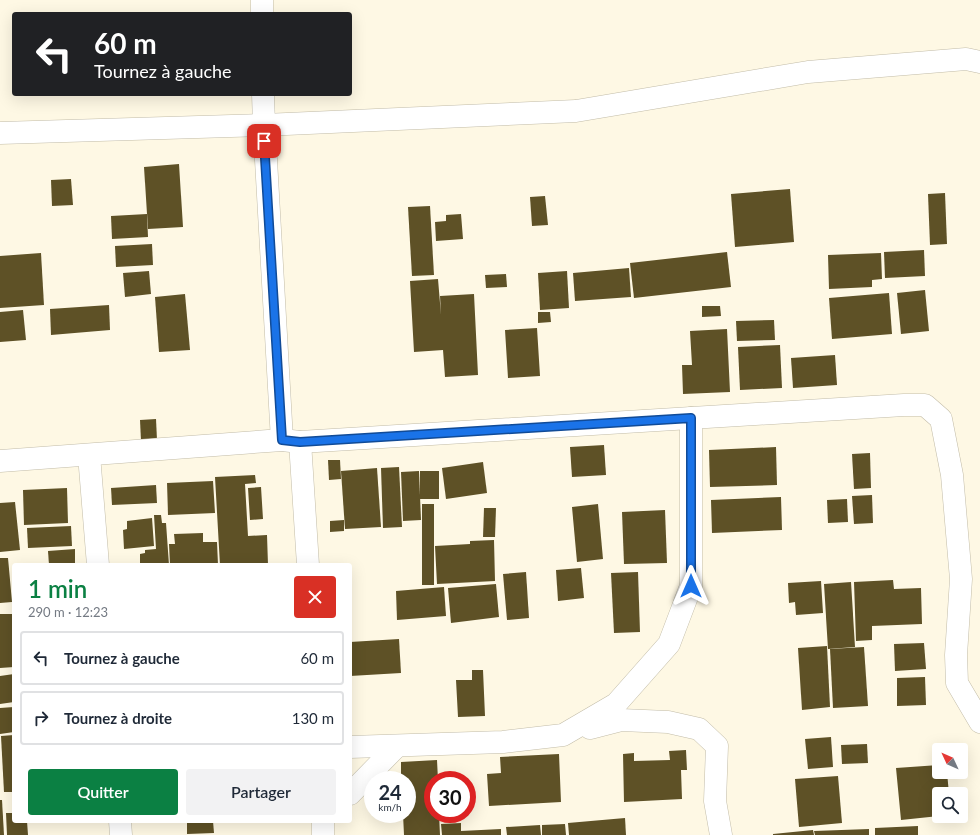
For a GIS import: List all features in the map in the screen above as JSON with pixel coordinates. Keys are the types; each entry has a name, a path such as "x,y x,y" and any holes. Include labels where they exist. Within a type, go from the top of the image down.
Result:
{"street":[{"path":"262,0 262,12"},
{"path":"0,132 264,125 576,111 808,72 966,59 980,62"},
{"path":"263,96 264,125 291,441 308,563"},
{"path":"0,461 291,441 925,405 941,419 952,475 961,579 956,655 957,684 980,722"},
{"path":"563,735 616,704 669,644 691,586 691,418"},
{"path":"89,455 98,563"},
{"path":"352,748 502,742 563,735 621,720 668,722 699,729 717,746 715,801 721,835"},
{"path":"352,792 397,746"},
{"path":"120,823 121,835"}],"building":[{"path":"179,164 183,227 148,229 144,167"},
{"path":"71,179 73,205 52,206 51,180"},
{"path":"790,189 794,242 735,247 731,194"},
{"path":"945,193 947,244 930,245 928,194"},
{"path":"545,196 548,225 532,226 530,197"},
{"path":"430,206 434,275 412,276 408,207"},
{"path":"147,214 148,237 112,239 111,216"},
{"path":"461,214 463,239 436,241 435,222 446,221 446,215"},
{"path":"152,244 153,265 116,267 115,246"},
{"path":"924,250 925,276 885,278 884,252"},
{"path":"727,252 731,287 634,298 630,263"},
{"path":"41,253 44,305 0,308 0,256"},
{"path":"881,253 882,279 872,280 872,287 829,289 828,255"},
{"path":"629,268 631,297 575,301 573,273"},
{"path":"149,271 151,294 125,297 123,273"},
{"path":"567,271 569,308 540,310 538,273"},
{"path":"506,274 507,287 486,288 485,275"},
{"path":"438,279 441,315 440,296 474,294 478,375 445,377 443,350 414,352 410,281"},
{"path":"925,290 929,331 901,334 897,293"},
{"path":"889,293 892,334 832,339 829,298"},
{"path":"185,294 190,350 159,352 155,297"},
{"path":"109,305 110,330 51,335 50,309"},
{"path":"702,306 720,306 721,316 702,317"},
{"path":"23,310 26,340 0,342 0,312"},
{"path":"538,312 550,312 551,322 538,323"},
{"path":"774,320 775,340 737,341 736,321"},
{"path":"537,328 540,376 508,378 505,330"},
{"path":"727,329 730,392 683,394 682,365 692,365 690,331"},
{"path":"780,345 782,388 740,390 738,347"},
{"path":"835,355 837,385 793,388 791,358"},
{"path":"156,419 157,440 141,441 140,420"},
{"path":"604,445 606,475 572,477 570,447"},
{"path":"776,447 777,485 710,487 709,450"},
{"path":"870,453 871,488 854,489 852,454"},
{"path":"328,460 340,460 341,479 329,480"},
{"path":"483,462 487,493 446,499 442,468"},
{"path":"399,467 402,527 383,528 381,468"},
{"path":"377,468 381,527 345,529 341,471"},
{"path":"419,471 421,520 403,521 401,472"},
{"path":"420,471 439,471 439,499 420,499"},
{"path":"255,475 256,483 245,484 248,536 267,535 268,563 220,563 215,477"},
{"path":"213,481 215,513 168,515 167,483"},
{"path":"156,485 157,503 112,505 111,488"},
{"path":"261,487 263,519 250,520 248,488"},
{"path":"67,488 68,523 24,525 23,490"},
{"path":"872,495 873,523 854,524 852,496"},
{"path":"781,497 782,530 712,533 711,500"},
{"path":"847,499 848,522 828,523 827,500"},
{"path":"15,502 20,550 0,552 0,503"},
{"path":"422,504 434,504 434,585 422,585"},
{"path":"598,504 603,559 577,562 572,507"},
{"path":"484,508 496,508 495,537 483,537"},
{"path":"665,510 667,563 624,564 622,512"},
{"path":"154,515 161,515 162,523 166,523 169,563 140,563 140,554 145,553 145,550 156,549"},
{"path":"152,518 154,546 124,549 123,530 127,529 127,521"},
{"path":"344,520 344,531 330,532 330,521"},
{"path":"71,526 72,546 28,548 27,528"},
{"path":"203,533 203,542 217,542 218,563 170,563 169,544 175,544 174,534"},
{"path":"494,540 495,581 437,584 435,546 470,544 470,541"},
{"path":"75,549 75,563 49,563 48,551"},
{"path":"0,558 8,558 12,602 0,603"},
{"path":"581,568 584,598 558,601 556,570"},
{"path":"526,572 529,618 507,620 503,574"},
{"path":"638,572 640,632 614,633 611,573"},
{"path":"893,580 894,589 921,588 922,624 872,626 872,640 856,641 854,582"},
{"path":"821,581 823,613 796,615 795,602 789,603 788,583"},
{"path":"851,582 855,647 828,649 824,584"},
{"path":"496,584 499,617 451,623 448,588"},
{"path":"444,587 446,616 397,620 396,591"},
{"path":"0,614 12,614 12,667 0,668"},
{"path":"399,639 401,673 352,676 352,642"},
{"path":"924,643 926,669 895,671 894,644"},
{"path":"827,646 830,707 802,710 798,648"},
{"path":"864,647 868,706 833,708 830,649"},
{"path":"472,670 483,670 485,716 458,717 456,680 472,680"},
{"path":"12,674 12,702 0,704 0,676"},
{"path":"925,677 926,705 897,706 897,678"},
{"path":"12,707 12,732 0,734 0,708"},
{"path":"12,735 12,792 4,792 1,736"},
{"path":"831,737 833,767 808,769 805,739"},
{"path":"867,744 868,763 842,764 841,745"},
{"path":"686,750 687,770 681,770 682,799 624,802 623,754 634,753 634,761 670,760 669,751"},
{"path":"559,754 561,802 489,806 487,774 501,773 500,757"},
{"path":"437,760 438,771 424,771 424,823 439,823 440,835 404,835 403,823 416,823 416,771 401,771 401,762"},
{"path":"932,765 932,779 948,779 948,787 932,787 932,817 901,820 896,768"},
{"path":"838,776 842,823 799,827 795,779"},
{"path":"0,800 2,800 4,835 0,835"},
{"path":"6,813 12,813 12,823 27,823 28,835 7,835"},
{"path":"625,818 626,835 569,835 568,823"},
{"path":"187,823 213,823 214,833 187,834"},
{"path":"461,823 461,831 501,829 501,835 442,835 441,824"},
{"path":"565,824 566,835 542,835 542,825"},
{"path":"540,825 541,835 507,835 506,827"},
{"path":"918,826 918,835 875,835 875,828"},
{"path":"869,829 869,835 815,835 814,831"},
{"path":"813,830 814,835 773,835 773,834"}],"route":[{"path":"264,141 282,440 300,442 691,418 691,586"}]}
